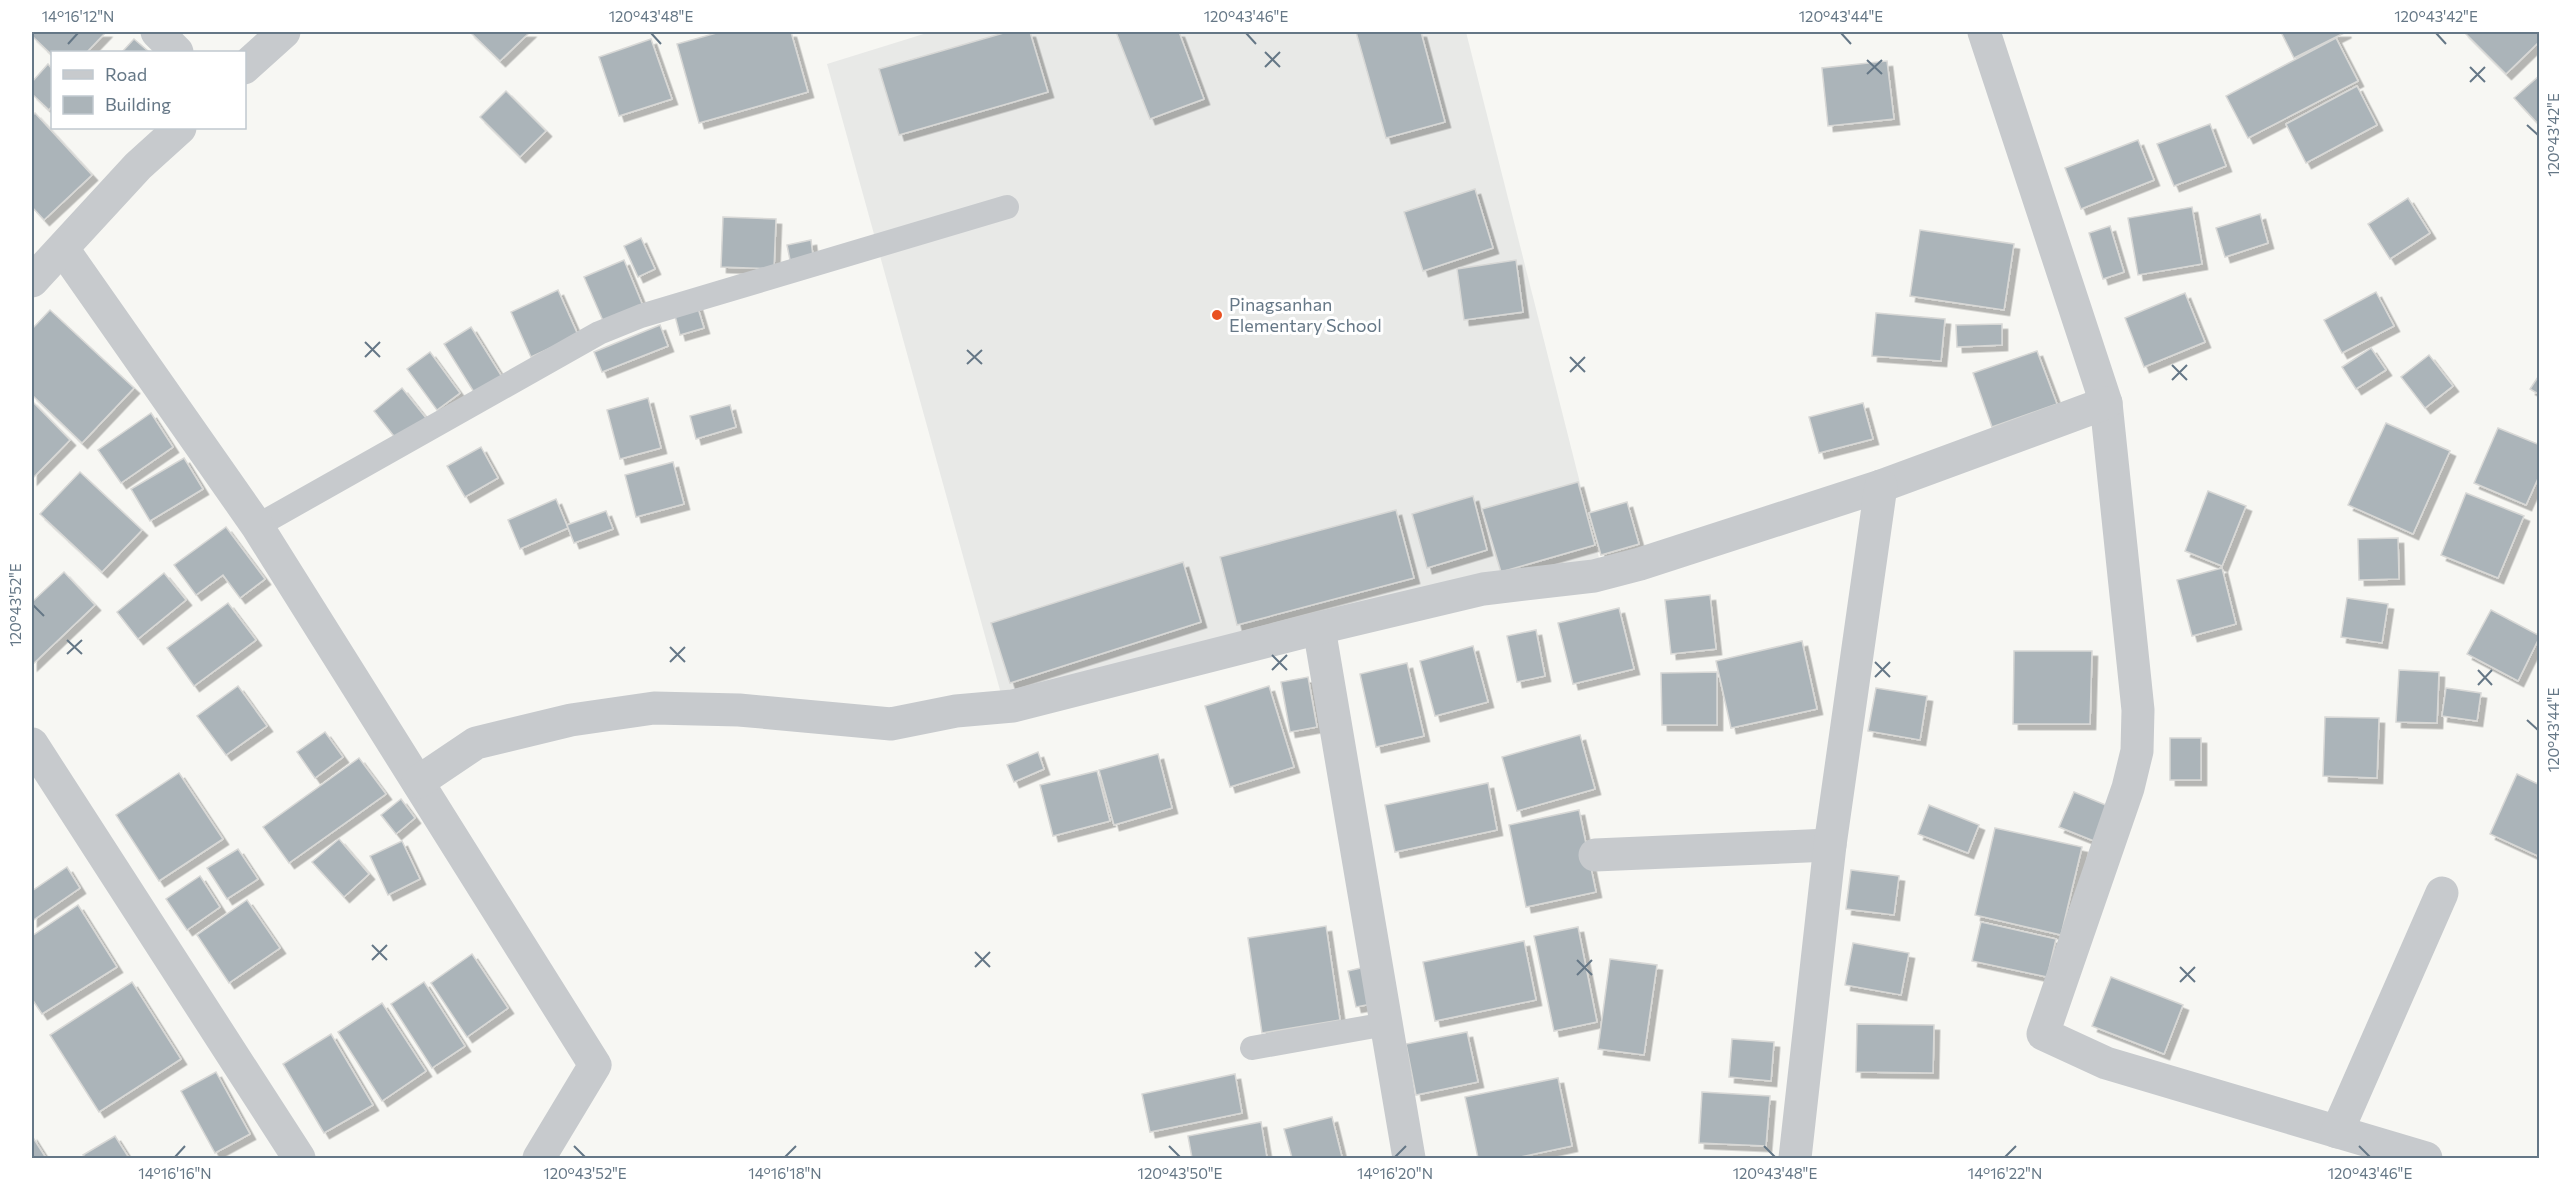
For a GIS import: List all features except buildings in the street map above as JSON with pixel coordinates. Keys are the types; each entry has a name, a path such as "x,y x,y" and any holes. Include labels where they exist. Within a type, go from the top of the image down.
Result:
{"street":[{"path":"157,32 176,51"},
{"path":"246,66 284,32"},
{"path":"1984,32 2106,403 2138,710 2137,751 2128,788 2043,1034 2106,1063 2426,1158"},
{"path":"32,281 138,166 179,129"},
{"path":"63,249 257,526 595,1065 539,1158"},
{"path":"418,782 476,743 571,720 654,708 739,710 891,724 956,711 1013,706 1319,628 1484,590 1606,573 1881,486 2106,403"},
{"path":"1795,1158 1830,845 1881,486"},
{"path":"1319,628 1409,1158"},
{"path":"32,744 299,1158"},
{"path":"1595,855 1830,845"},
{"path":"2337,1132 2442,893"}],"lane":[{"path":"257,526 598,333 641,316 1007,207"},
{"path":"1252,1048 1386,1024"}],"shaded area":[{"name":"Pinagsanhan Elementary School","path":"930,32 1466,32 1601,566 1003,701 827,64"}],"place":[{"name":"Pinagsanhan Elementary School","path":"1217,315"}]}
